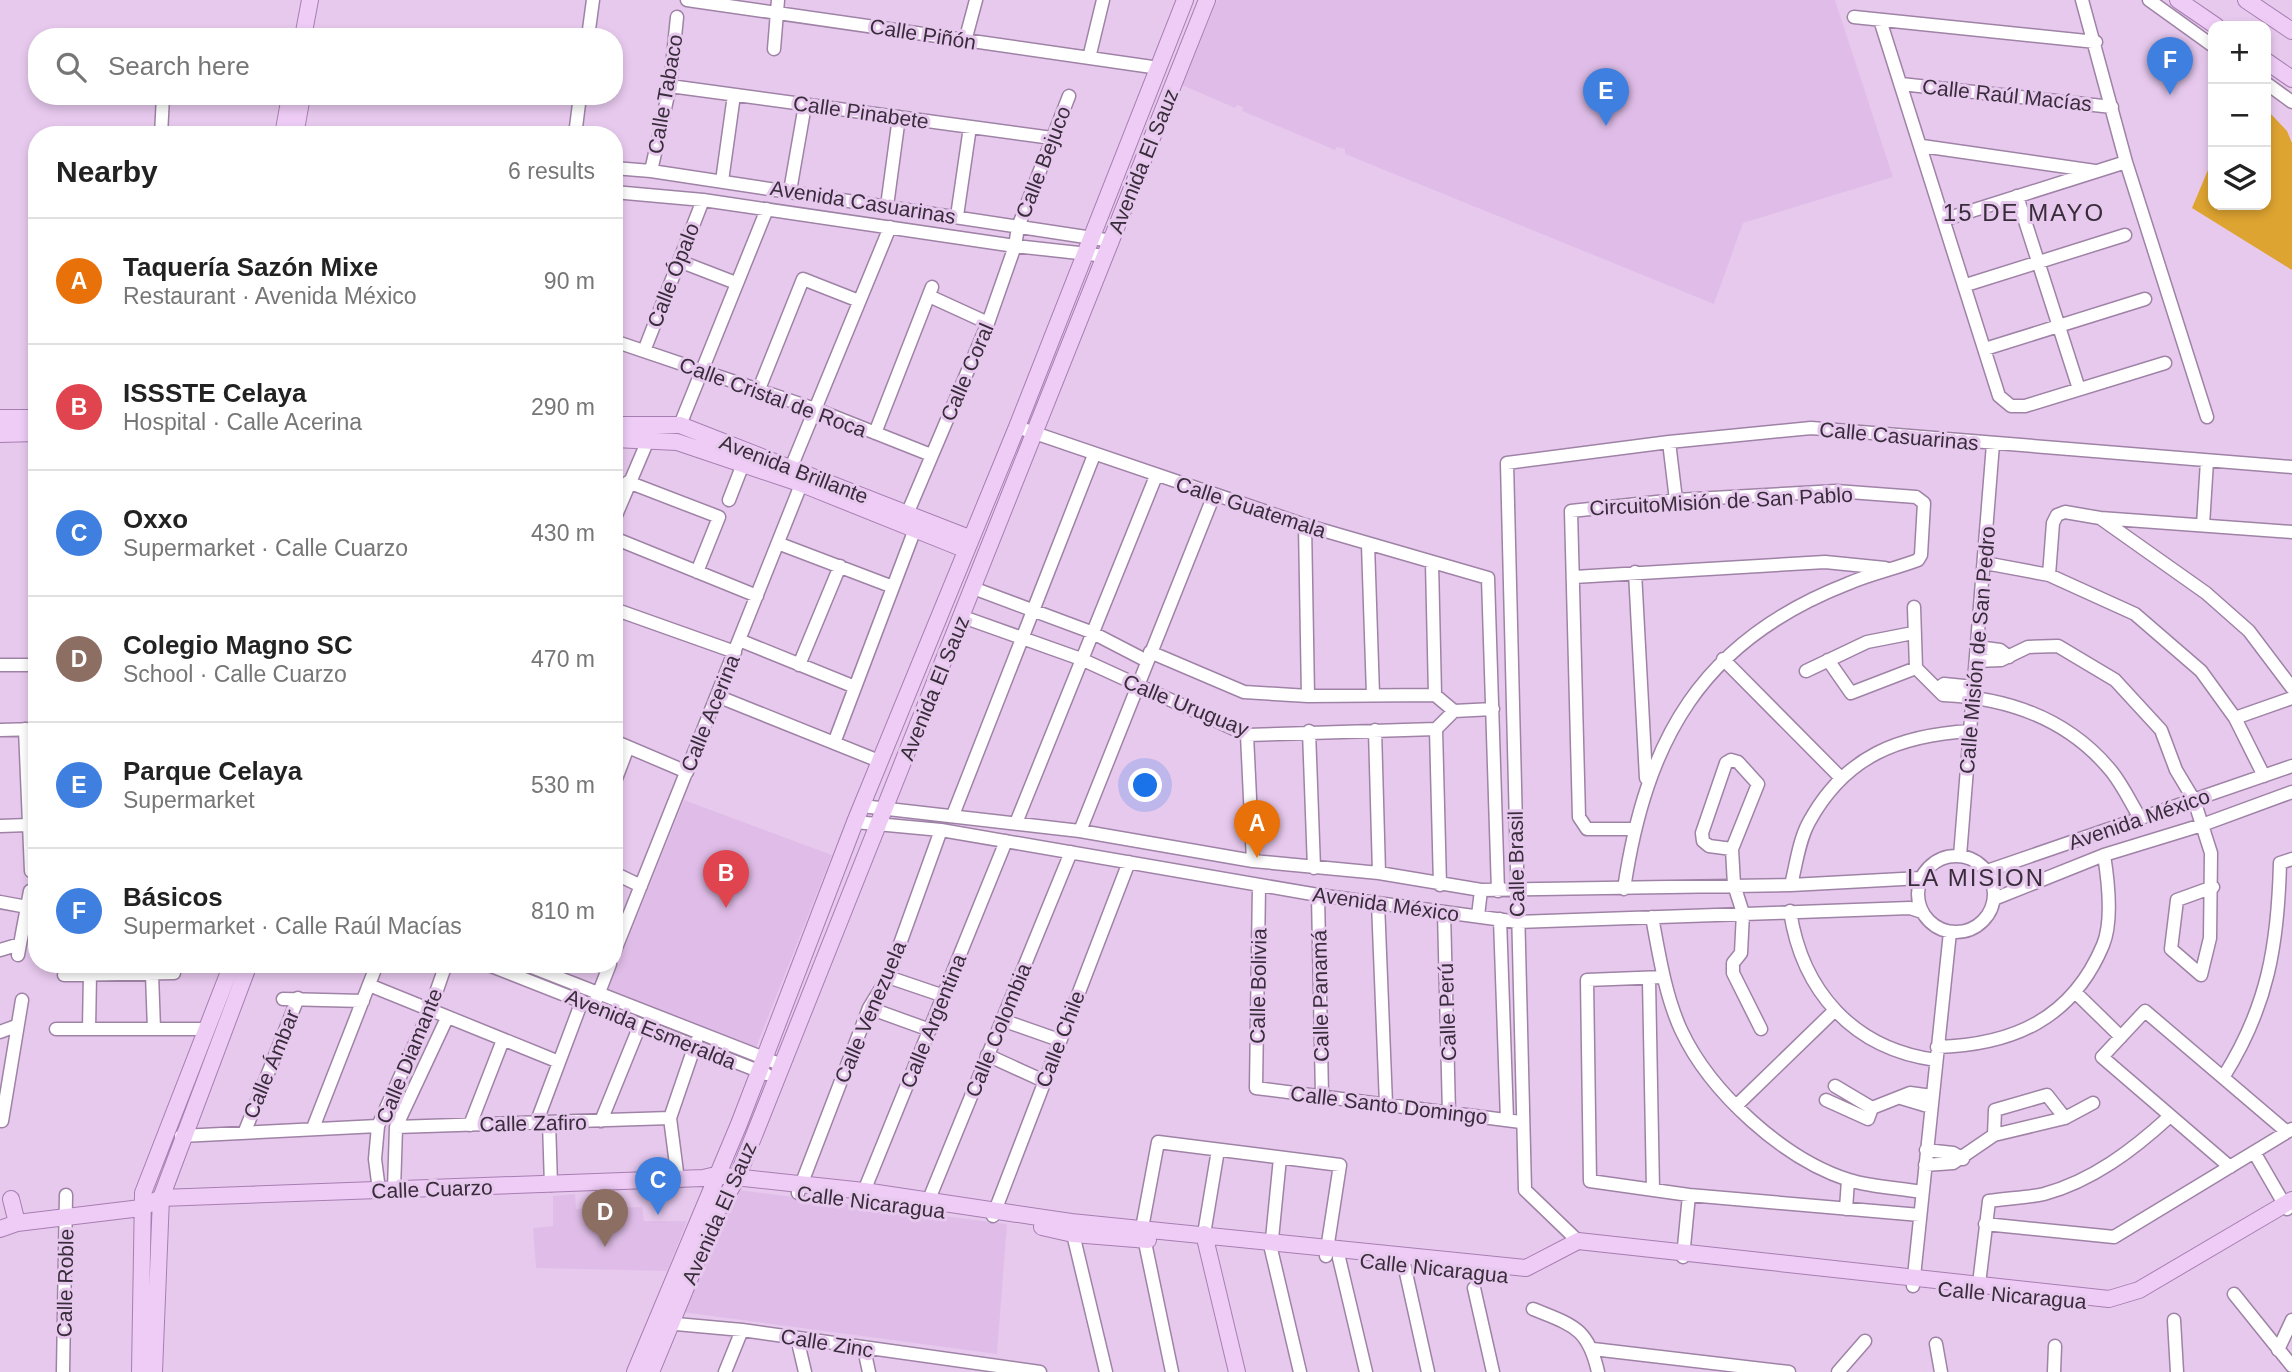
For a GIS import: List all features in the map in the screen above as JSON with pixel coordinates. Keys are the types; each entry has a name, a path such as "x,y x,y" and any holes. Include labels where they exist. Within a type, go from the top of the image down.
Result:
{"main road":[{"path":"305,28 310,0"},
{"path":"316,28 321,0"},
{"name":"Avenida El Sauz","path":"651,1372 663,1322 710,1179 762,1065 879,761 1017,427 1185,0"},
{"name":"Avenida El Sauz","path":"635,1372 735,1181 963,617 1207,0"},
{"path":"2178,0 2209,21"},
{"path":"2246,0 2292,32"},
{"path":"1161,62 1182,65"},
{"path":"2271,64 2292,79"},
{"path":"285,126 288,105"},
{"path":"297,126 300,105"},
{"path":"0,418 28,418"},
{"name":"Avenida Brillante","path":"623,425 680,425 909,523 967,543"},
{"path":"0,434 28,433"},
{"name":"Avenida Brillante","path":"623,439 677,442 743,464 796,476"},
{"path":"140,1372 141,1208 154,1162 228,973"},
{"path":"154,1372 161,1198 181,1136 244,973"},
{"name":"Calle Nicaragua","path":"710,1179 1071,1222 1142,1234"},
{"name":"Calle Cuarzo","path":"161,1198 710,1179"},
{"path":"0,1228 17,1223 141,1208 161,1198"},
{"path":"11,1199 17,1223"},
{"name":"Calle Nicaragua","path":"995,1213 1073,1234 1205,1238 1403,1259 1528,1278 1581,1246 1683,1254 2112,1305 2141,1296 2289,1205"},
{"path":"1205,1238 1237,1372"}],"street":[{"path":"589,28 593,0"},
{"name":"Calle Piñón","path":"687,0 778,6 965,41 1088,58 1161,62"},
{"path":"965,41 976,0"},
{"path":"1088,58 1103,0"},
{"path":"2082,0 2096,42 2126,162 2207,417"},
{"path":"2149,0 2208,42"},
{"path":"774,49 778,6"},
{"name":"Calle Tabaco","path":"652,171 670,86 677,17"},
{"path":"1854,17 2096,42"},
{"path":"1880,20 2000,396 2011,406 2025,406 2165,363"},
{"name":"Calle Raúl Macías","path":"1901,84 2112,107"},
{"path":"2267,84 2292,102"},
{"name":"Calle Pinabete","path":"670,86 1052,138"},
{"path":"722,181 734,95"},
{"name":"Calle Bejuco","path":"1018,228 1069,96"},
{"path":"790,191 805,104"},
{"path":"162,126 163,105"},
{"path":"576,126 579,105"},
{"path":"887,206 899,117"},
{"path":"957,216 970,127"},
{"path":"1922,146 2098,171"},
{"path":"1945,219 2126,162"},
{"name":"Avenida Casuarinas","path":"623,169 957,216 1089,239 1109,248"},
{"path":"740,205 743,184"},
{"name":"Avenida Casuarinas","path":"623,193 740,205 1083,255 1109,248"},
{"path":"2017,196 2079,389"},
{"name":"Calle Ópalo","path":"644,351 703,200"},
{"path":"680,425 767,209"},
{"name":"Calle Acerina","path":"623,931 780,544 815,409 890,227"},
{"name":"Calle Coral","path":"834,743 893,587 909,523 931,456 988,323 1015,246 1018,228"},
{"path":"1966,285 2125,235"},
{"path":"679,261 736,284"},
{"path":"759,389 803,279 859,301"},
{"path":"875,433 930,291 988,323"},
{"path":"1985,349 2146,299"},
{"name":"Calle Cristal de Roca","path":"623,344 815,409 931,456"},
{"name":"Calle Guatemala","path":"1017,427 1305,525 1488,578 1493,709"},
{"name":"Calle Casuarinas","path":"1507,463 1669,442 1811,428 2292,467"},
{"path":"623,496 648,440"},
{"path":"1669,442 1676,500"},
{"name":"Calle Misión de San Pedro","path":"1961,856 1993,443"},
{"path":"953,815 1094,455"},
{"path":"2203,525 2207,461"},
{"name":"Calle Brasil","path":"1507,463 1521,1122 1525,1190 1581,1246"},
{"path":"729,500 743,464"},
{"path":"1016,823 1156,475"},
{"path":"628,482 719,517 697,572"},
{"name":"CircuitoMisión de San Pablo","path":"1633,829 1587,828 1579,817 1572,511 1676,500 1836,491 1916,498 1924,503 1925,511 1921,555 1918,560 1890,568"},
{"path":"1080,831 1214,495"},
{"path":"2049,575 2053,523 2057,516 2065,512 2100,518 2292,532"},
{"path":"2100,518 2224,608 2249,631 2292,688"},
{"path":"1305,525 1308,696"},
{"path":"623,542 757,596"},
{"path":"780,544 893,587"},
{"path":"1368,544 1373,695"},
{"path":"1574,577 1825,562 1890,568"},
{"path":"1432,563 1435,695 1454,710 1493,709 1498,891"},
{"path":"1985,563 2049,575 2135,614 2201,671 2235,718 2264,776"},
{"path":"799,665 840,566"},
{"path":"1623,889 1633,829 1646,783 1670,731 1699,686 1723,659 1774,621 1844,585 1890,568"},
{"path":"1635,572 1646,783"},
{"name":"Calle Uruguay","path":"973,588 1244,692 1308,696 1435,695"},
{"path":"1914,607 1916,667 1942,695 1974,692 2023,708 2073,732 2113,773 2140,818"},
{"path":"623,612 799,665 855,687"},
{"name":"Calle Uruguay","path":"963,617 1081,659 1136,687 1247,735 1436,729"},
{"path":"1806,671 1867,642 1913,633"},
{"path":"1976,661 2009,657 2028,647 2058,646 2115,680 2161,730 2176,770 2194,800 2211,853 2213,887 2210,938 2202,975 2171,949 2177,900 2213,887"},
{"path":"1978,647 2000,650 2009,657"},
{"path":"1723,659 1840,777"},
{"path":"1828,660 1851,693 1916,667"},
{"path":"0,665 28,665"},
{"path":"717,696 879,761"},
{"path":"2235,718 2292,698"},
{"path":"1440,885 1436,729 1454,710"},
{"path":"0,730 28,729"},
{"path":"1375,730 1379,873"},
{"path":"1309,731 1314,868"},
{"path":"1791,885 1808,824 1840,777 1883,748 1929,734 1971,731"},
{"path":"1247,735 1253,861"},
{"path":"623,745 687,772"},
{"path":"623,760 628,747"},
{"path":"1732,849 1709,846 1703,841 1702,833 1726,763 1731,760 1738,762 1758,783 1732,849 1734,886 1743,913 1741,953 1733,963 1733,974 1761,1029"},
{"name":"Avenida México","path":"1987,871 2292,766"},
{"name":"Avenida México","path":"1994,899 2105,855 2202,825 2292,792"},
{"name":"Avenida México","path":"862,806 1080,831 1253,861 1379,873 1480,890 1791,885 1921,878"},
{"name":"Avenida México","path":"855,822 941,831 1318,895 1518,922 1910,908 1922,912"},
{"path":"0,826 28,825"},
{"name":"Calle Venezuela","path":"799,1188 869,1008 888,976 941,831"},
{"name":"Calle Argentina","path":"862,1196 1006,841"},
{"name":"Calle Colombia","path":"926,1205 1071,852"},
{"path":"1790,911 1795,945 1813,985 1834,1011 1877,1041 1909,1056 1937,1054 2013,1036 2047,1019 2075,992 2104,943 2109,889 2105,855"},
{"path":"1961,856 1976,861 1987,871 1993,884 1994,899 1984,920 1965,931 1950,932 1935,926 1922,912 1917,895 1921,878 1930,865 1942,858 1961,856"},
{"path":"2224,1076 2246,1040 2265,992 2278,925 2280,863 2292,859"},
{"name":"Calle Chile","path":"995,1213 1129,862"},
{"path":"623,877 641,886"},
{"name":"Calle Bolivia","path":"1256,1088 1259,885"},
{"path":"1478,916 1480,890"},
{"name":"Calle Panamá","path":"1318,895 1322,1096"},
{"path":"0,902 27,907"},
{"path":"0,950 19,950 28,902"},
{"path":"1378,903 1386,1104"},
{"name":"Calle Perú","path":"1444,912 1449,1112"},
{"path":"1652,916 1663,977 1681,1030 1710,1075 1736,1105 1789,1151 1848,1180 1922,1192"},
{"path":"1500,919 1507,1120"},
{"path":"1913,1282 1950,932"},
{"path":"64,975 174,973"},
{"path":"313,1128 374,973"},
{"name":"Calle Diamante","path":"386,1190 375,1159 378,1126 430,1010 443,973"},
{"name":"Avenida Esmeralda","path":"513,973 696,1033 762,1065"},
{"name":"Avenida Esmeralda","path":"541,973 640,1025 695,1047 780,1071"},
{"path":"551,1185 543,1122 559,1062 605,973"},
{"path":"89,1029 90,974"},
{"path":"152,974 153,1029"},
{"path":"888,976 944,996"},
{"path":"1663,977 1649,980 1587,980 1590,1181 1689,1195 1920,1215"},
{"path":"1649,980 1653,1190"},
{"path":"369,985 559,1062"},
{"path":"2075,992 2120,1037"},
{"name":"Calle Ámbar","path":"245,1130 298,998"},
{"path":"283,999 363,1001"},
{"path":"2,1121 3,1102 22,1000"},
{"path":"869,1008 930,1030"},
{"path":"1736,1105 1834,1011"},
{"path":"1985,1224 2114,1237 2255,1152 2289,1130 2145,1012 2102,1058 2230,1167"},
{"name":"Calle Diamante","path":"386,1190 396,1127 447,1018"},
{"path":"1002,1020 1059,1040"},
{"path":"601,1121 640,1025"},
{"path":"0,1032 16,1026"},
{"path":"56,1029 206,1028"},
{"path":"678,1180 670,1118 695,1047 696,1033"},
{"path":"470,1125 503,1040"},
{"path":"988,1055 1044,1081"},
{"path":"1872,1108 1868,1119 1828,1102 1837,1087 1872,1108 1910,1093 1932,1102"},
{"name":"Calle Santo Domingo","path":"1256,1088 1521,1122"},
{"path":"1994,1135 1995,1110 2047,1095 2065,1118"},
{"path":"1925,1165 1963,1160 1994,1135 2065,1118 2093,1103"},
{"path":"1978,1288 1989,1200 2044,1194 2098,1171 2143,1140 2169,1116"},
{"name":"Calle Zafiro","path":"396,1127 670,1118"},
{"path":"181,1136 245,1130 378,1126"},
{"path":"1172,1372 1142,1234 1158,1142 1340,1165 1333,1252 1366,1372"},
{"path":"1205,1238 1218,1150"},
{"path":"1926,1150 1954,1153 1963,1160"},
{"path":"2255,1152 2289,1205"},
{"path":"1280,1158 1271,1245 1300,1372"},
{"path":"1846,1209 1848,1180"},
{"name":"Calle Roble","path":"63,1372 66,1195"},
{"path":"1683,1254 1689,1195"},
{"path":"1073,1234 1106,1372"},
{"path":"1403,1259 1428,1372"},
{"path":"1474,1288 1493,1372"},
{"path":"2234,1294 2292,1366"},
{"path":"1533,1309 1578,1328 1593,1349 1598,1372"},
{"path":"2174,1320 2176,1372"},
{"path":"2278,1350 2292,1320"},
{"name":"Calle Zinc","path":"663,1322 797,1338 864,1349 934,1366 1040,1372"},
{"path":"729,1368 742,1330"},
{"path":"797,1338 805,1372"},
{"path":"1838,1372 1865,1341"},
{"path":"1936,1344 1941,1372"},
{"path":"2054,1372 2055,1346"},
{"path":"864,1349 869,1372"},
{"path":"1593,1349 1789,1372"}],"shaded area":[{"path":"1217,0 1835,0 1893,177 1743,223 1714,304 1345,154 1345,149 1337,147 1335,150 1242,111 1243,107 1237,105 1235,108 1182,85"},
{"path":"2271,114 2287,131 2292,143 2292,270 2192,208 2208,170 2208,210 2271,210"},
{"path":"684,800 832,855 755,1050 607,991 614,973 623,973 623,951"},
{"path":"739,1190 1007,1224 997,1354 682,1312 718,1217"},
{"path":"575,1194 576,1209 642,1207 644,1221 687,1221 667,1271 536,1268 533,1228 553,1226 553,1196"}],"place":[{"name":"Básicos","path":"2170,95"},
{"name":"Parque Celaya","path":"1606,126"},
{"name":"Taquería Sazón Mixe","path":"1257,858"},
{"name":"ISSSTE Celaya","path":"726,908"},
{"name":"Oxxo","path":"658,1215"},
{"name":"Colegio Magno SC","path":"605,1247"}],"district":[{"name":"15 DE MAYO","path":"2024,212"},
{"name":"LA MISION","path":"1976,877"}]}
